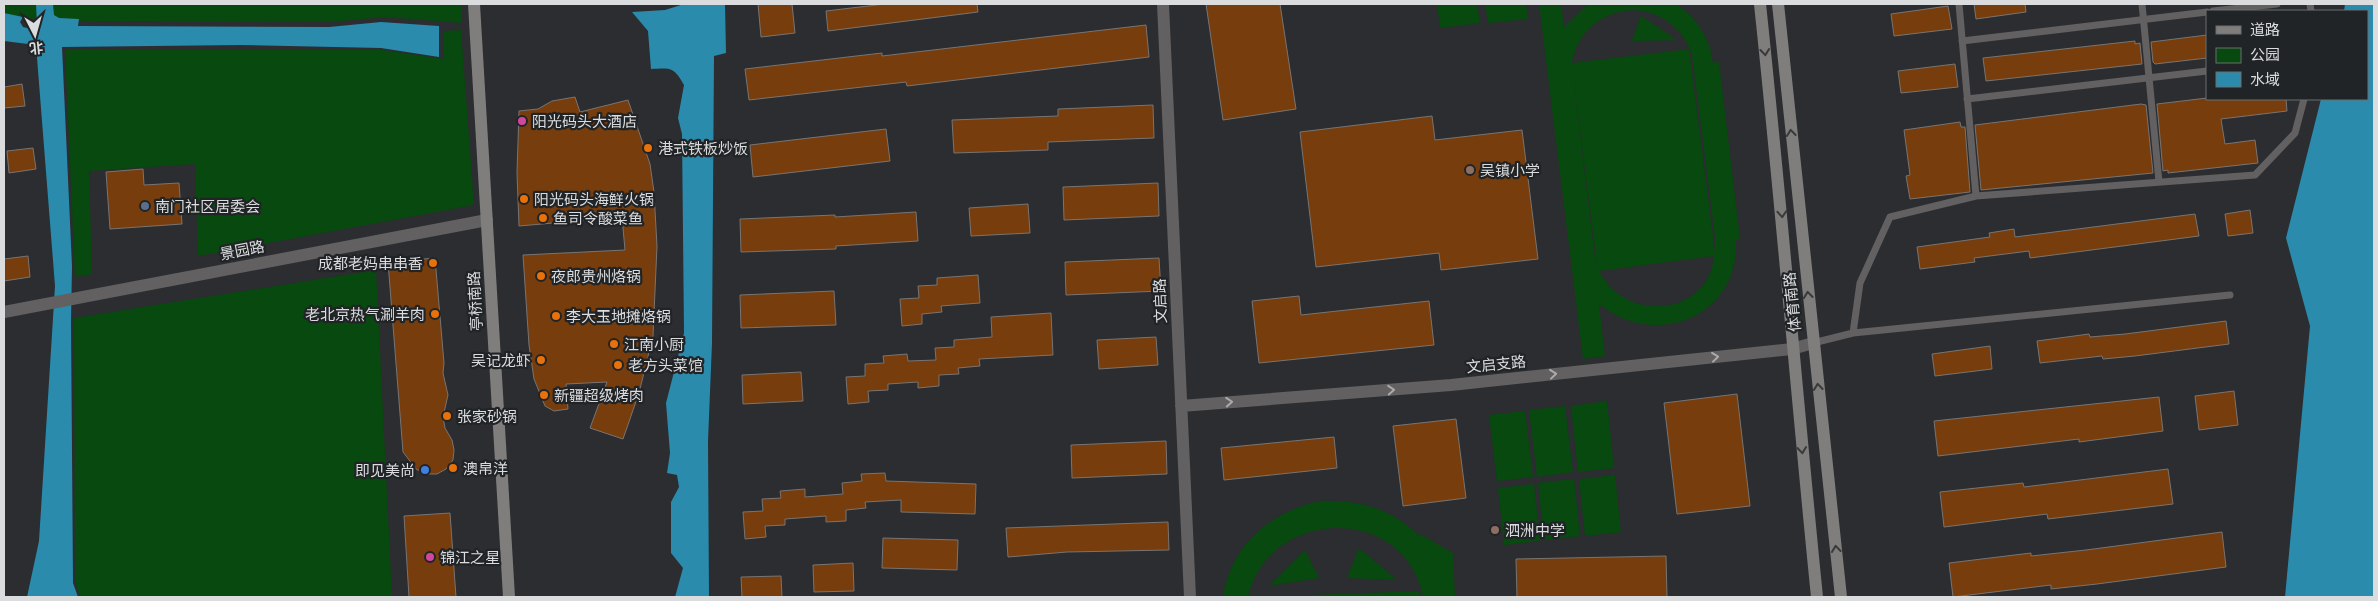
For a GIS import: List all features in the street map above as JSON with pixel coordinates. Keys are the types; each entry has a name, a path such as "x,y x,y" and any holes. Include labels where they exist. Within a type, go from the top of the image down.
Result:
{"main road":[{"name":"亭桥南路","path":"474,4 509,597"},
{"name":"体育南路","path":"1760,4 1782,206 1792,349 1816,597"},
{"name":"体育南路","path":"1778,4 1841,597"}],"street":[{"name":"文启路","path":"1163,4 1190,597"},
{"name":"景园路","path":"4,312 487,220"},
{"name":"文启支路","path":"1181,406 1451,385 1792,349 1813,343"}],"lane":[{"path":"1959,4 1976,196"},
{"path":"2142,4 2159,182"},
{"path":"2222,10 2277,4"},
{"path":"1962,41 2206,12"},
{"path":"1967,99 2206,71"},
{"path":"1853,333 1860,283 1890,217 1976,196 2255,175 2295,133 2304,100"},
{"path":"1813,343 1853,333 2230,294"}],"green space":[{"path":"4,4 461,4 462,23 384,17 331,22 88,21 4,17"},
{"path":"1437,4 1477,4 1480,23 1440,28"},
{"path":"1485,4 1526,4 1528,19 1488,23"},
{"path":"1539,4 1561,4 1564,27 1588,4 1676,4 1701,29 1709,45 1713,63 1719,62 1740,239 1736,240 1734,267 1724,289 1709,306 1690,318 1668,324 1645,324 1621,318 1599,304 1605,356 1583,359","holes":["1633,10 1653,14 1670,23 1683,37 1688,45 1692,55 1715,237 1715,253 1689,49 1572,63 1579,42 1592,26 1601,19 1611,15","1572,67 1597,265 1594,252","1714,256 1709,276 1698,291 1683,301 1665,306 1646,305 1628,299 1611,288 1599,271"]},
{"path":"1641,16 1677,40 1632,41"},
{"path":"461,30 474,205 198,256 195,164 89,171 92,274 75,277 65,49 382,50 444,59 444,31"},
{"path":"376,270 392,597 80,597 75,582 74,318"},
{"path":"1607,401 1614,468 1578,472 1571,406"},
{"path":"1565,406 1573,472 1537,477 1529,410"},
{"path":"1525,411 1533,477 1497,481 1489,415"},
{"path":"1615,475 1621,532 1585,536 1579,479"},
{"path":"1574,479 1580,536 1544,540 1538,483"},
{"path":"1534,484 1540,541 1504,545 1498,488"},
{"path":"1320,501 1361,504 1387,513 1410,527 1420,537 1420,534 1453,553 1455,597 1423,597 1411,567 1391,545 1366,532 1337,528 1308,532 1282,546 1261,567 1248,597 1223,597 1227,578 1234,562 1256,534 1269,522 1285,513"},
{"path":"1359,548 1397,580 1347,578"},
{"path":"1305,550 1319,578 1269,586"},
{"path":"1419,591 1419,597 1260,597"}],"water":[{"path":"36,4 53,4 54,15 59,18 79,19 78,26 329,27 381,22 439,26 439,57 381,48 241,45 62,47 72,266 73,583 78,597 27,597 39,541 55,286 36,45 4,41 4,13 23,17 20,22 23,27 31,29 37,25"},
{"path":"684,4 725,4 726,53 714,56 712,343 708,441 709,597 675,597 683,568 671,553 671,502 679,487 677,475 667,473 670,453 666,403 684,333 682,134 678,118 684,85 671,70 651,69 648,31 632,12 665,10"},
{"path":"2345,4 2374,4 2374,597 2285,597 2310,326 2286,238 2321,100 2368,100 2368,10 2344,10"}],"building":[{"path":"758,4 792,4 795,33 761,37"},
{"path":"885,4 977,4 978,12 828,31 826,11"},
{"path":"1206,4 1280,4 1296,109 1223,120"},
{"path":"1974,4 2025,4 2026,12 1976,19"},
{"path":"1948,6 1952,29 1894,36 1891,14"},
{"path":"1146,25 1149,57 907,86 906,82 749,100 745,69 882,53 882,56"},
{"path":"2206,35 2206,58 2155,64 2153,62 2151,42"},
{"path":"2135,41 2135,44 2140,43 2142,64 1986,81 1983,58"},
{"path":"1955,64 1958,87 1901,93 1898,71"},
{"path":"22,84 25,106 4,108 4,87"},
{"path":"575,97 580,112 628,100 650,164 654,192 657,246 653,336 639,393 623,439 590,428 607,382 566,384 568,409 554,411 545,406 534,379 529,345 523,255 625,250 622,217 519,226 517,173 519,111 538,109 552,101"},
{"path":"2206,98 2206,100 2286,100 2287,111 2221,119 2225,144 2255,140 2258,163 2168,173 2168,170 2163,171 2157,104"},
{"path":"2141,104 2146,105 2153,173 1981,190 1975,125"},
{"path":"1153,105 1154,138 1048,142 1048,150 954,153 952,120 1058,116 1058,109"},
{"path":"1432,116 1435,140 1522,130 1538,259 1441,270 1439,253 1316,267 1300,132"},
{"path":"1960,122 1961,127 1965,127 1970,192 1910,199 1906,176 1910,175 1904,130"},
{"path":"886,129 890,161 753,177 750,145"},
{"path":"33,148 36,169 9,173 7,151"},
{"name":"南门社区居委会","path":"143,169 144,185 179,183 182,224 110,229 106,172"},
{"path":"1158,183 1159,216 1064,220 1063,187"},
{"path":"1028,204 1030,233 971,236 969,208"},
{"path":"2250,210 2253,233 2228,236 2225,214"},
{"path":"916,212 918,241 836,246 836,249 741,252 740,219 835,215 835,217"},
{"path":"2195,214 2199,236 2030,258 2029,251 1974,258 1975,262 1920,269 1917,247 1990,237 1989,233 2014,229 2015,237"},
{"path":"28,256 30,277 4,281 4,259"},
{"path":"435,258 444,363 443,373 448,395 443,417 445,428 452,440 454,450 453,460 446,469 437,474 426,474 416,469 403,452 388,262"},
{"path":"1159,258 1161,291 1066,295 1065,262"},
{"path":"978,275 980,303 941,306 942,312 922,314 922,324 902,326 900,299 919,298 918,286 937,285 937,278"},
{"path":"834,291 836,325 741,328 740,295"},
{"path":"1299,296 1301,315 1429,301 1434,345 1259,363 1252,301"},
{"path":"1051,313 1053,355 979,359 980,366 958,368 959,374 939,375 939,386 918,388 918,382 888,384 888,390 868,391 869,402 848,404 846,377 865,376 865,364 884,363 883,356 907,354 908,361 936,360 935,348 954,347 954,340 992,337 991,317"},
{"path":"2226,321 2229,344 2135,356 2103,359 2102,356 2040,363 2037,341 2089,334 2090,337 2125,334"},
{"path":"1156,337 1158,365 1099,369 1097,340"},
{"path":"1990,346 1992,369 1935,376 1932,354"},
{"path":"801,372 803,401 743,404 742,375"},
{"path":"2234,391 2238,425 2199,430 2195,396"},
{"path":"1737,394 1750,506 1677,514 1664,403"},
{"path":"2159,397 2163,431 2079,442 2079,439 1938,456 1934,421"},
{"path":"1456,419 1466,498 1403,506 1393,426"},
{"path":"1334,437 1337,468 1224,480 1221,448"},
{"path":"1166,441 1167,474 1072,478 1071,445"},
{"path":"2168,469 2173,504 2048,519 2047,514 1944,527 1940,492 2023,483 2024,487"},
{"path":"885,473 886,481 976,484 975,514 901,512 901,500 865,502 866,508 846,510 846,521 826,522 826,516 785,519 785,525 765,526 766,537 745,539 743,512 763,511 762,499 781,498 780,491 805,489 805,497 843,494 842,483 862,481 861,474"},
{"name":"锦江之星","path":"450,513 456,597 409,597 404,516"},
{"path":"1168,522 1169,550 1067,552 1008,557 1006,528"},
{"path":"2222,532 2226,567 2097,584 2051,589 2051,585 1953,597 1949,563 2031,553 2031,556 2086,550"},
{"path":"883,538 958,540 957,570 882,568"},
{"path":"1666,556 1667,597 1517,597 1516,559"},
{"path":"853,563 854,591 814,592 813,565"},
{"path":"781,576 782,597 742,597 741,577"}],"place":[{"name":"阳光码头大酒店","path":"522,121"},
{"name":"港式铁板炒饭","path":"648,148"},
{"name":"吴镇小学","path":"1470,170"},
{"name":"阳光码头海鲜火锅","path":"524,199"},
{"name":"南门社区居委会","path":"145,206"},
{"name":"鱼司令酸菜鱼","path":"543,218"},
{"name":"成都老妈串串香","path":"433,263"},
{"name":"夜郎贵州烙锅","path":"541,276"},
{"name":"老北京热气涮羊肉","path":"435,314"},
{"name":"李大玉地摊烙锅","path":"556,316"},
{"name":"江南小厨","path":"614,344"},
{"name":"吴记龙虾","path":"541,360"},
{"name":"老方头菜馆","path":"618,365"},
{"name":"新疆超级烤肉","path":"544,395"},
{"name":"张家砂锅","path":"447,416"},
{"name":"澳帛洋","path":"453,468"},
{"name":"即见美尚","path":"425,470"},
{"name":"泗洲中学","path":"1495,530"},
{"name":"锦江之星","path":"430,557"}]}
